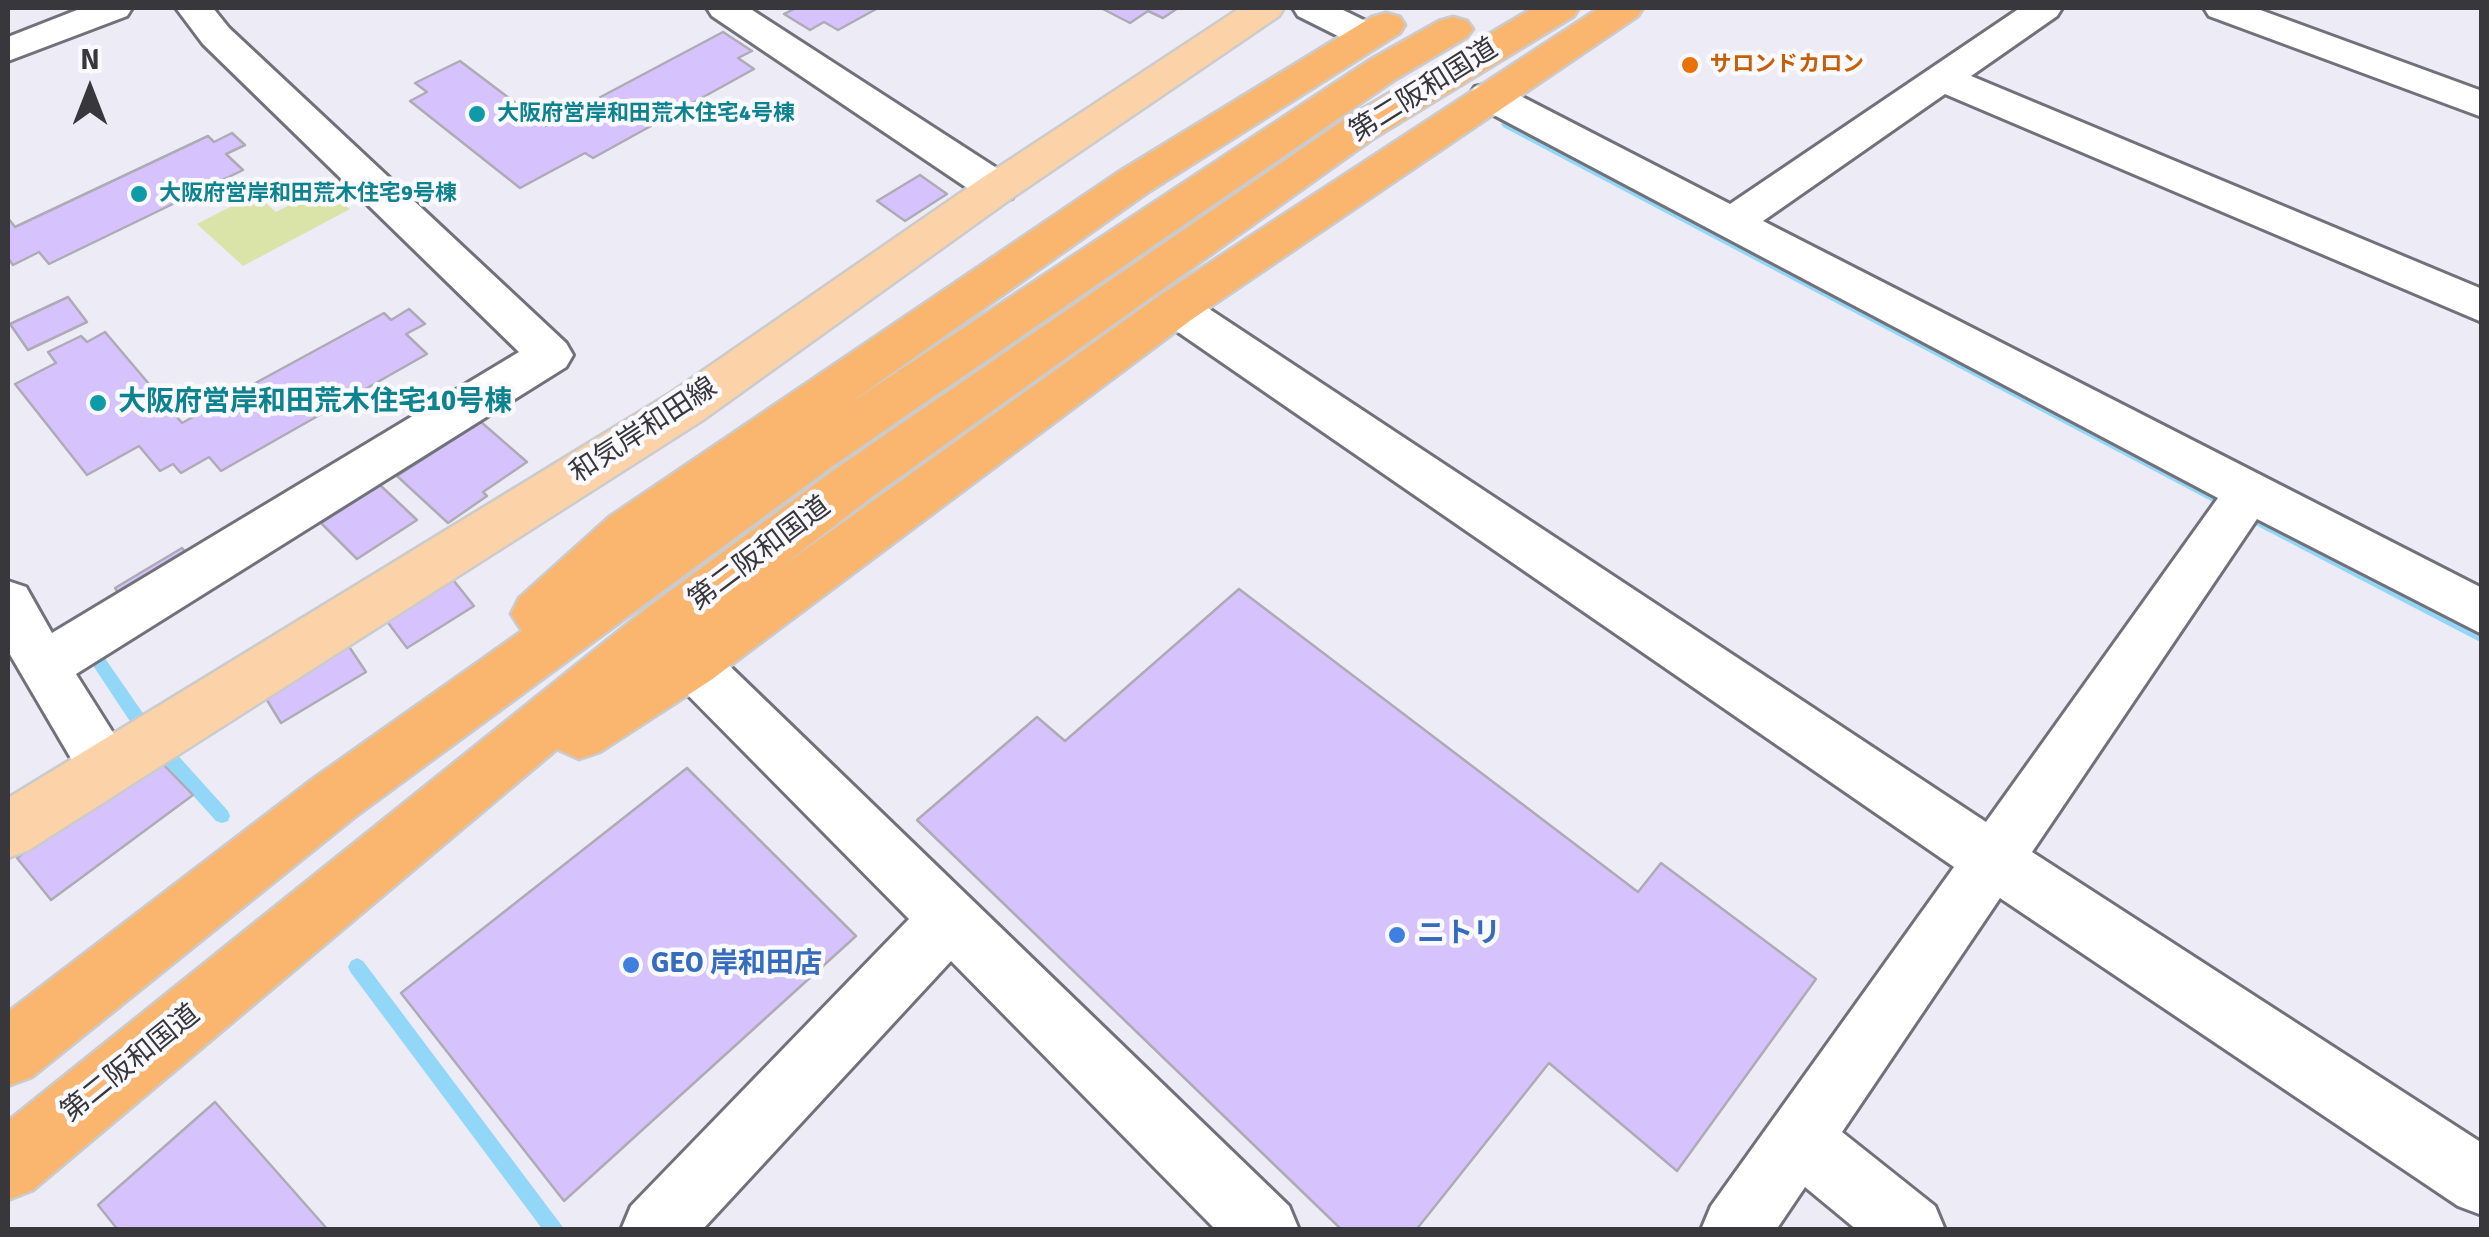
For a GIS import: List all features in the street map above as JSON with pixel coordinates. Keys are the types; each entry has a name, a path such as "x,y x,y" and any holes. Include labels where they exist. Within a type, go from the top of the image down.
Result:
{"highway":[{"path":"335,797 628,532 1132,184 1418,8"},
{"name":"第二阪和国道","path":"8,1166 666,625 835,467 1382,70 1491,8"},
{"name":"第二阪和国道","path":"8,1053 335,797 835,467 1360,129 1560,8"},
{"path":"378,862 691,664 1175,308 1624,8"}],"main road":[{"name":"和気岸和田線","path":"8,830 686,407 998,188 1265,8"}],"street":[{"path":"8,50 114,8"},
{"path":"43,666 550,355 216,36 194,8"},
{"path":"725,8 998,188"},
{"path":"1311,8 1368,36"},
{"path":"1731,222 2044,8"},
{"path":"2222,8 2482,105"},
{"path":"2282,8 2482,81"},
{"path":"1942,78 2482,306"},
{"path":"1489,96 2482,613"},
{"path":"1175,308 1993,860 2482,1182"},
{"path":"1735,1230 2249,492"},
{"path":"8,602 106,766"},
{"path":"691,664 1265,1230"},
{"path":"655,1230 950,919"},
{"path":"1798,1139 1911,1230"}],"green space":[{"path":"323,188 350,209 243,266 197,224 255,194 276,212"}],"building":[{"path":"796,8 878,8 838,30 824,22 810,30 784,14"},
{"path":"1101,8 1178,8 1163,18 1148,11 1130,23"},
{"name":"大阪府営岸和田荒木住宅4号棟","path":"723,32 752,51 738,58 754,69 593,158 585,153 520,188 410,101 427,92 415,83 460,61 546,126"},
{"name":"大阪府営岸和田荒木住宅9号棟","path":"232,133 245,145 226,154 243,170 49,264 39,252 13,265 8,258 8,218 15,227 208,136 214,142"},
{"path":"920,175 947,194 905,221 877,201"},
{"path":"68,297 87,322 28,350 10,324"},
{"name":"大阪府営岸和田荒木住宅10号棟","path":"409,309 425,324 406,334 427,354 221,471 209,457 181,473 173,464 160,471 139,446 87,475 15,384 56,363 48,352 81,336 87,342 105,332 182,423 384,313 391,320"},
{"path":"481,422 527,462 483,492 487,496 448,523 397,476"},
{"path":"380,485 417,520 357,559 321,523"},
{"path":"182,548 190,557 122,598 115,588"},
{"path":"450,576 474,606 407,648 383,616"},
{"name":"ニトリ","path":"1239,589 1638,892 1661,863 1816,979 1677,1171 1549,1063 1416,1230 1342,1230 917,820 1037,717 1065,741"},
{"path":"346,642 366,672 281,723 262,692"},
{"path":"157,758 193,795 51,900 17,858"},
{"name":"GEO 岸和田店","path":"687,768 856,936 564,1201 401,993"},
{"path":"215,1102 328,1230 118,1230 98,1205"}],"waterway":[{"path":"1507,124 2218,498"},
{"path":"2253,517 2482,637"},
{"path":"97,659 141,724"},
{"path":"167,755 222,816"},
{"path":"357,967 555,1230"}],"place":[{"name":"サロンドカロン","path":"1690,65"},
{"name":"大阪府営岸和田荒木住宅4号棟","path":"477,114"},
{"name":"大阪府営岸和田荒木住宅9号棟","path":"139,194"},
{"name":"大阪府営岸和田荒木住宅10号棟","path":"98,403"},
{"name":"ニトリ","path":"1397,935"},
{"name":"GEO 岸和田店","path":"631,965"}]}
